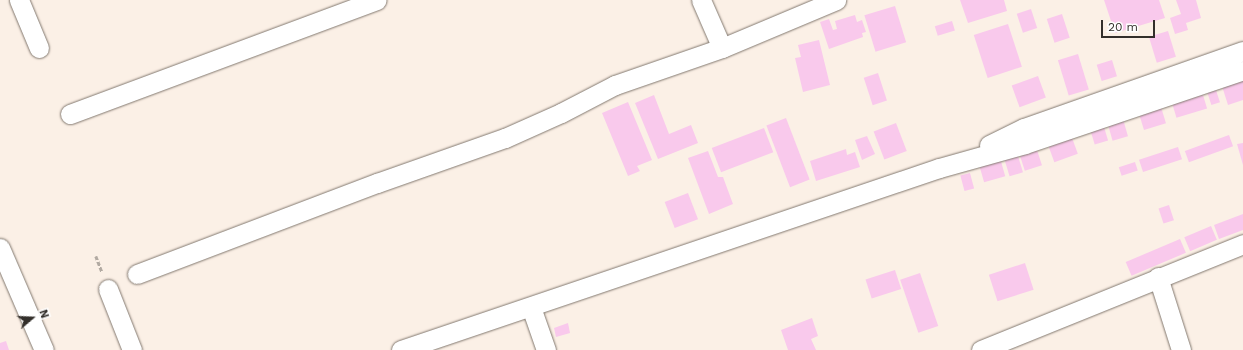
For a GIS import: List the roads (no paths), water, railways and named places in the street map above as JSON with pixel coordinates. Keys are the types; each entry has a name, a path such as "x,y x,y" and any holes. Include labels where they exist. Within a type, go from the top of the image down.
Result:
{"street":[{"path":"19,0 39,48"},
{"path":"70,114 376,0"},
{"path":"701,0 722,48"},
{"path":"137,274 377,183 505,138 561,113 614,85 722,48 836,0"},
{"path":"939,168 1024,128 1243,51"},
{"path":"401,350 939,168 1025,144 1243,70"},
{"path":"981,350 1158,277 1243,244"},
{"path":"0,248 44,350"},
{"path":"1158,277 1181,350"},
{"path":"108,289 132,350"},
{"path":"531,307 546,350"}]}
